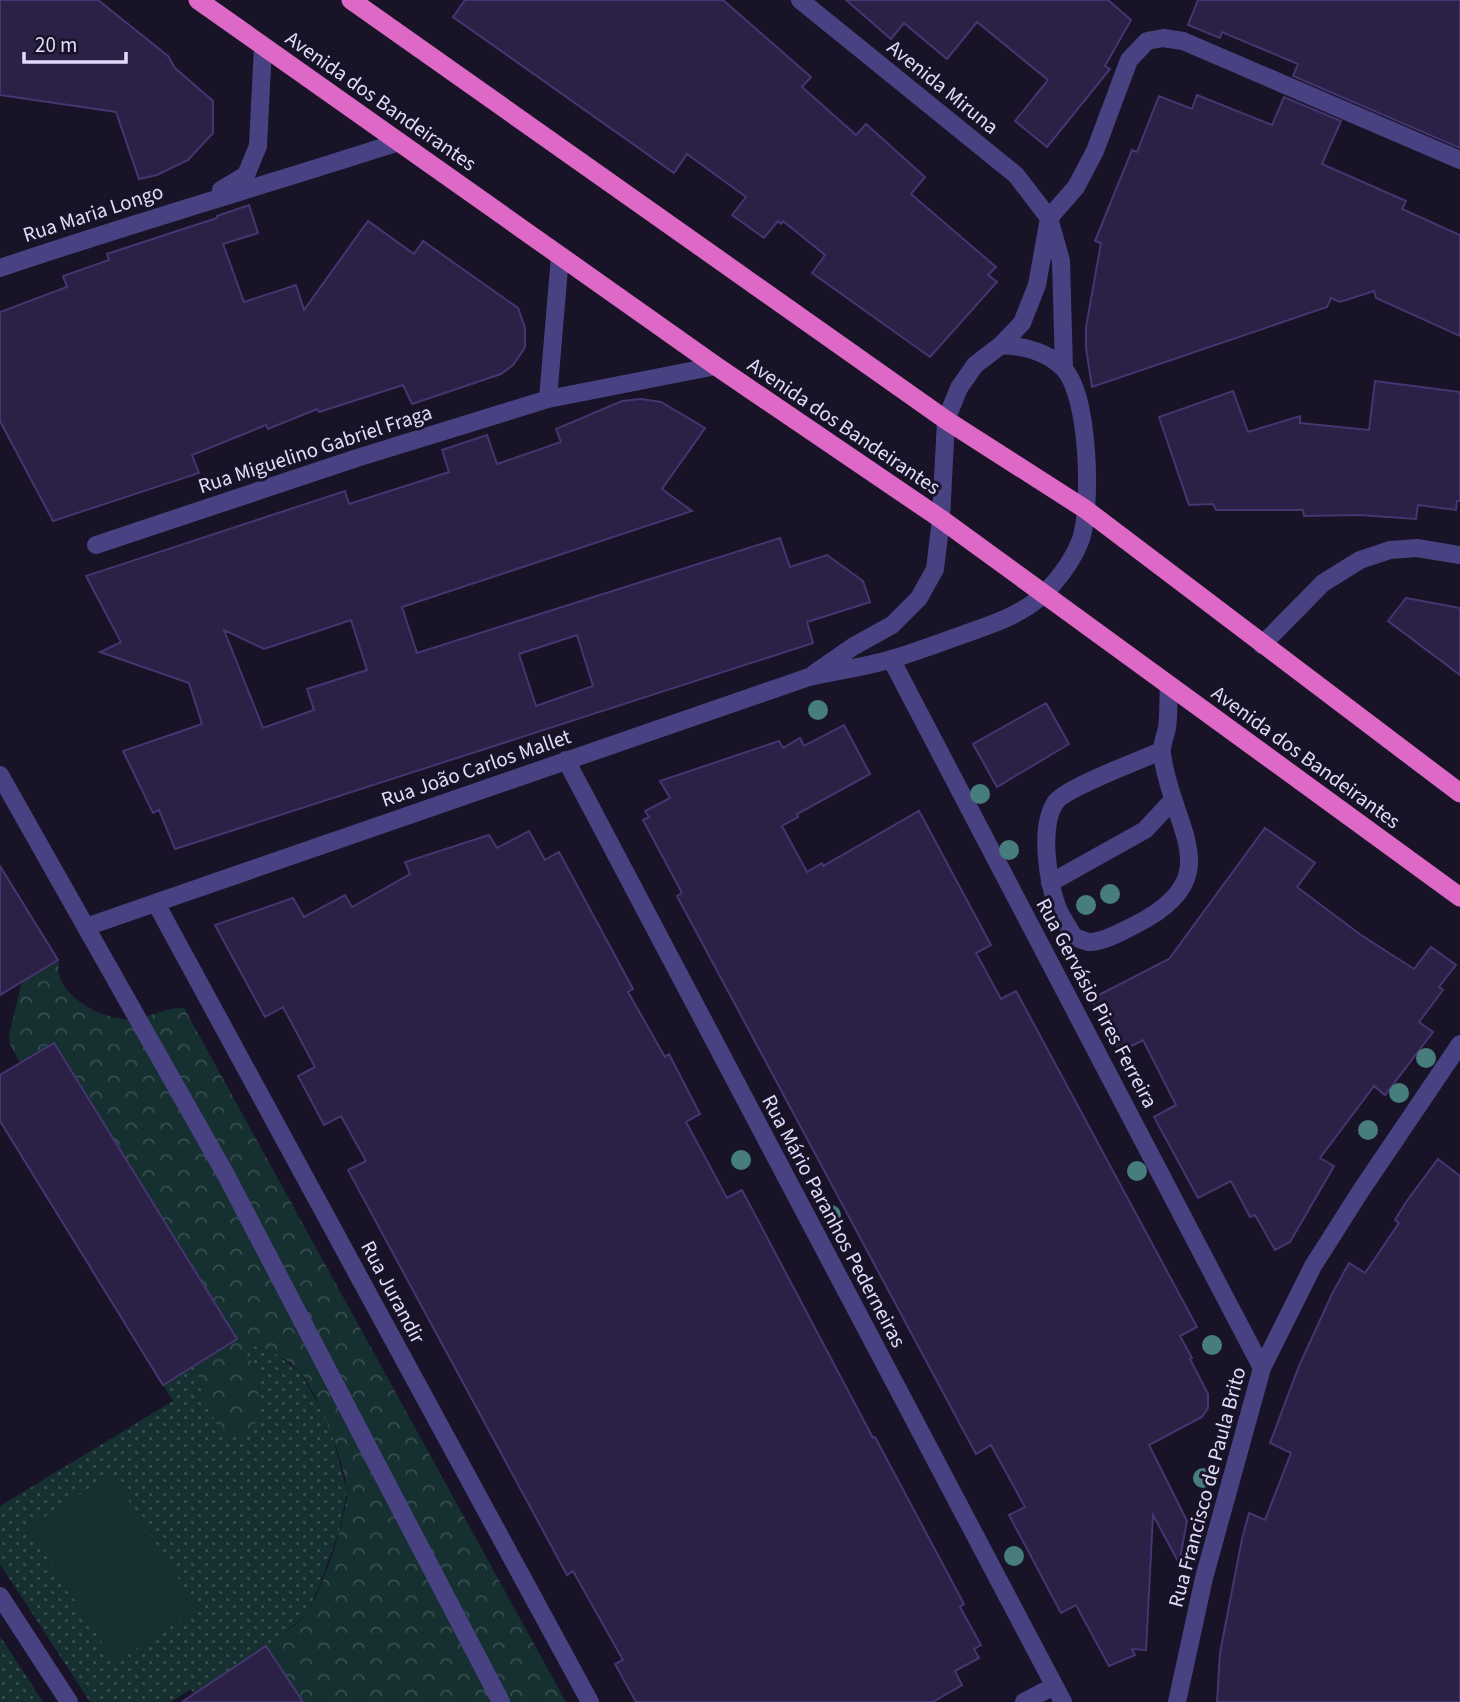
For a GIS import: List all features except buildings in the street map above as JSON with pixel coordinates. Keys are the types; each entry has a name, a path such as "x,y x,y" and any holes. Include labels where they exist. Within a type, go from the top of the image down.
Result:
{"highway":[{"name":"Avenida dos Bandeirantes","path":"198,0 716,366 941,519 1460,897"},
{"path":"351,0 946,420 1085,509 1460,793"}],"street":[{"name":"Avenida Miruna","path":"800,0 1016,175 1049,219 1061,261 1065,369 1074,386 1086,436 1085,509"},
{"path":"1001,345 1022,323 1031,304 1049,219 1076,187 1095,151 1129,60 1147,41 1163,38 1183,41 1460,160"},
{"name":"Rua Maria Longo","path":"200,202 246,175 258,146 264,46"},
{"name":"Rua Maria Longo","path":"0,268 200,202 399,142"},
{"path":"548,399 560,256"},
{"name":"Rua João Carlos Mallet","path":"809,677 854,646 892,625 919,598 935,569 941,519 946,420 959,388 975,365 1001,345"},
{"path":"1001,345 1023,346 1049,357 1065,369"},
{"name":"Rua Miguelino Gabriel Fraga","path":"96,545 357,458 548,399 716,366"},
{"name":"Rua João Carlos Mallet","path":"86,927 809,677 891,659 1012,617 1045,593 1068,566 1081,538 1085,509"},
{"path":"1262,645 1323,583 1360,561 1390,550 1416,548 1460,555"},
{"name":"Rua Gervásio Pires Ferreira","path":"891,659 1262,1368"},
{"path":"1161,751 1074,789 1055,801 1046,829 1050,883 1059,910 1074,937 1090,942 1118,933 1171,902 1185,886 1190,868 1188,846 1172,801 1161,751 1167,727 1169,685"},
{"name":"Rua Mário Paranhos Pederneiras","path":"566,760 1058,1694"},
{"path":"0,775 226,1175 501,1702"},
{"path":"1050,883 1145,830 1172,801"},
{"name":"Rua Jurandir","path":"158,902 158,907 590,1702"},
{"name":"Rua Francisco de Paula Brito","path":"1177,1702 1204,1578 1262,1368 1313,1266 1460,1044"},
{"path":"0,1596 69,1702"},
{"path":"485,1673 485,1702"},
{"path":"1024,1702 1058,1694"}],"green space":[{"path":"58,960 59,976 70,994 100,1013 131,1019 184,1008 566,1702 303,1702 266,1646 293,1627 307,1613 333,1553 347,1491 336,1447 315,1396 300,1372 280,1356 239,1340 258,1373 259,1410 255,1425 239,1435 227,1435 217,1427 203,1396 196,1364 237,1339 54,1043 20,1063 10,1044 9,1035 22,982"},
{"path":"237,1339 276,1354 300,1372 329,1423 347,1491 340,1528 321,1582 307,1614 200,1702 191,1689 171,1702 90,1702 0,1564 0,1506 173,1401 163,1385 196,1364 203,1396 217,1427 259,1410 258,1373"},
{"path":"111,1474 198,1609 115,1663 28,1528"},
{"path":"0,1636 43,1702 0,1702"}]}
